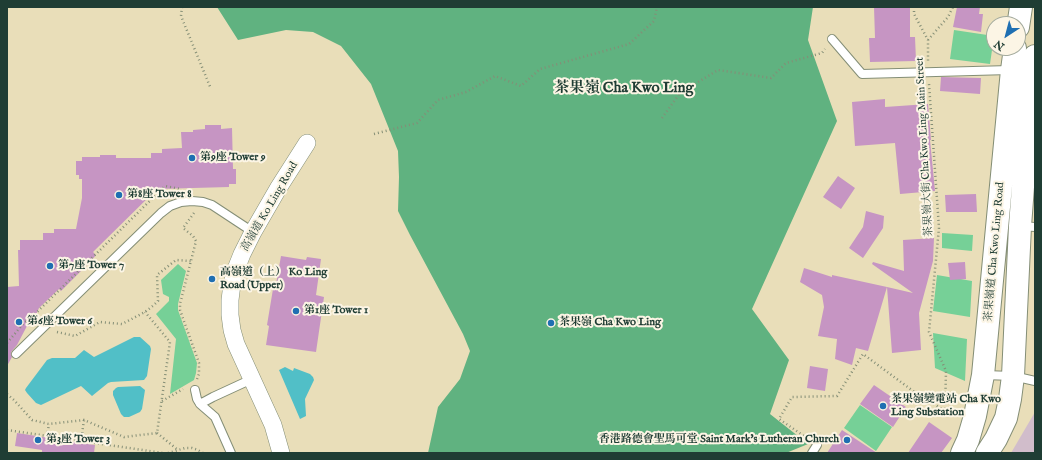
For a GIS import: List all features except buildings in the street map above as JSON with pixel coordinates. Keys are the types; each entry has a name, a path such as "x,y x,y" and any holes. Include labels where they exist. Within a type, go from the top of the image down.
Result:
{"main road":[{"name":"茶果嶺道 Cha Kwo Ling Road","path":"987,453 996,439 1006,418 1013,376 1014,225 1026,69 1019,56"},
{"name":"茶果嶺道 Cha Kwo Ling Road","path":"962,453 968,440 975,416 1014,225"}],"street":[{"name":"高嶺道 Ko Ling Road","path":"281,453 273,425 236,344 232,330 230,308 232,284 236,269 253,232 279,187 308,143"}],"lane":[{"path":"832,39 862,74 1026,69"},
{"path":"16,354 170,206 181,202 203,202 212,205 253,232"},
{"path":"983,375 1013,376 1035,381"},
{"path":"200,404 252,379"},
{"path":"195,386 197,399 200,404 215,417 231,453"},
{"path":"812,453 814,443"}],"path":[{"path":"182,7 181,16 211,89"},
{"path":"374,134 417,123 438,100 466,92 495,76 521,86 540,69 629,44 654,21 657,7"},
{"name":"茶果嶺大街 Cha Kwo Ling Main Street","path":"814,443 779,419 792,397 837,396 863,354 912,391 945,411 946,371 928,332 939,228 928,72 928,40 914,14 914,7"},
{"path":"928,40 948,17 953,7"},
{"path":"662,118 680,93 718,70 771,78 786,63 822,53 832,39"},
{"path":"195,386 198,378 199,363 180,310 180,304 196,240 183,228 203,202"},
{"path":"47,324 55,331 75,336 100,322 122,324 145,312 158,301 157,275 176,260 191,261"},
{"path":"145,312 170,342 157,433"},
{"path":"161,402 186,388"},
{"path":"7,394 32,420 49,424 84,420 124,438 157,433 178,450"},
{"path":"81,441 84,420"},
{"path":"47,436 49,424"},
{"path":"7,430 163,453"},
{"path":"168,453 192,448 203,453"}],"shaded area":[{"path":"1035,412 1035,453 1011,453"}],"green space":[{"path":"217,7 813,7 808,40 837,121 752,309 789,360 770,414 808,444 786,453 428,453 438,407 460,379 470,351 463,334 398,211 398,151 371,84 341,46 313,32 286,30 238,40"},
{"path":"954,30 986,35 986,56 991,56 990,64 950,59"},
{"path":"942,233 973,235 972,251 942,248"},
{"path":"178,264 186,271 178,304 178,310 197,363 194,380 170,394 176,339 156,314 169,301 169,297 163,294 161,280"},
{"path":"937,275 972,281 970,317 933,311"},
{"path":"933,333 967,339 965,381 935,368"},
{"path":"860,405 892,427 876,451 844,428"}],"water":[{"path":"134,337 140,337 150,346 151,349 147,376 144,380 111,382 92,396 81,386 41,405 36,403 25,390 47,360 52,358 75,358 84,350 94,357"},
{"path":"285,367 293,371 294,368 310,374 314,380 305,399 306,416 300,419 279,370"},
{"path":"140,386 145,390 142,409 140,412 129,417 124,417 121,414 113,395 113,391 118,387"}],"place":[{"name":"第9座 Tower 9","path":"192,158"},
{"name":"第8座 Tower 8","path":"119,195"},
{"name":"第7座 Tower 7","path":"50,266"},
{"name":"高嶺道（上） Ko Ling Road (Upper)","path":"212,279"},
{"name":"第1座 Tower 1","path":"296,311"},
{"name":"第6座 Tower 6","path":"19,322"},
{"name":"茶果嶺 Cha Kwo Ling","path":"551,323"},
{"name":"茶果嶺變電站 Cha Kwo Ling Substation","path":"883,406"},
{"name":"第3座 Tower 3","path":"38,440"},
{"name":"香港路德會聖馬可堂 Saint Mark's Lutheran Church","path":"847,440"}],"district":[{"name":"茶果嶺 Cha Kwo Ling","path":"624,89"}]}
